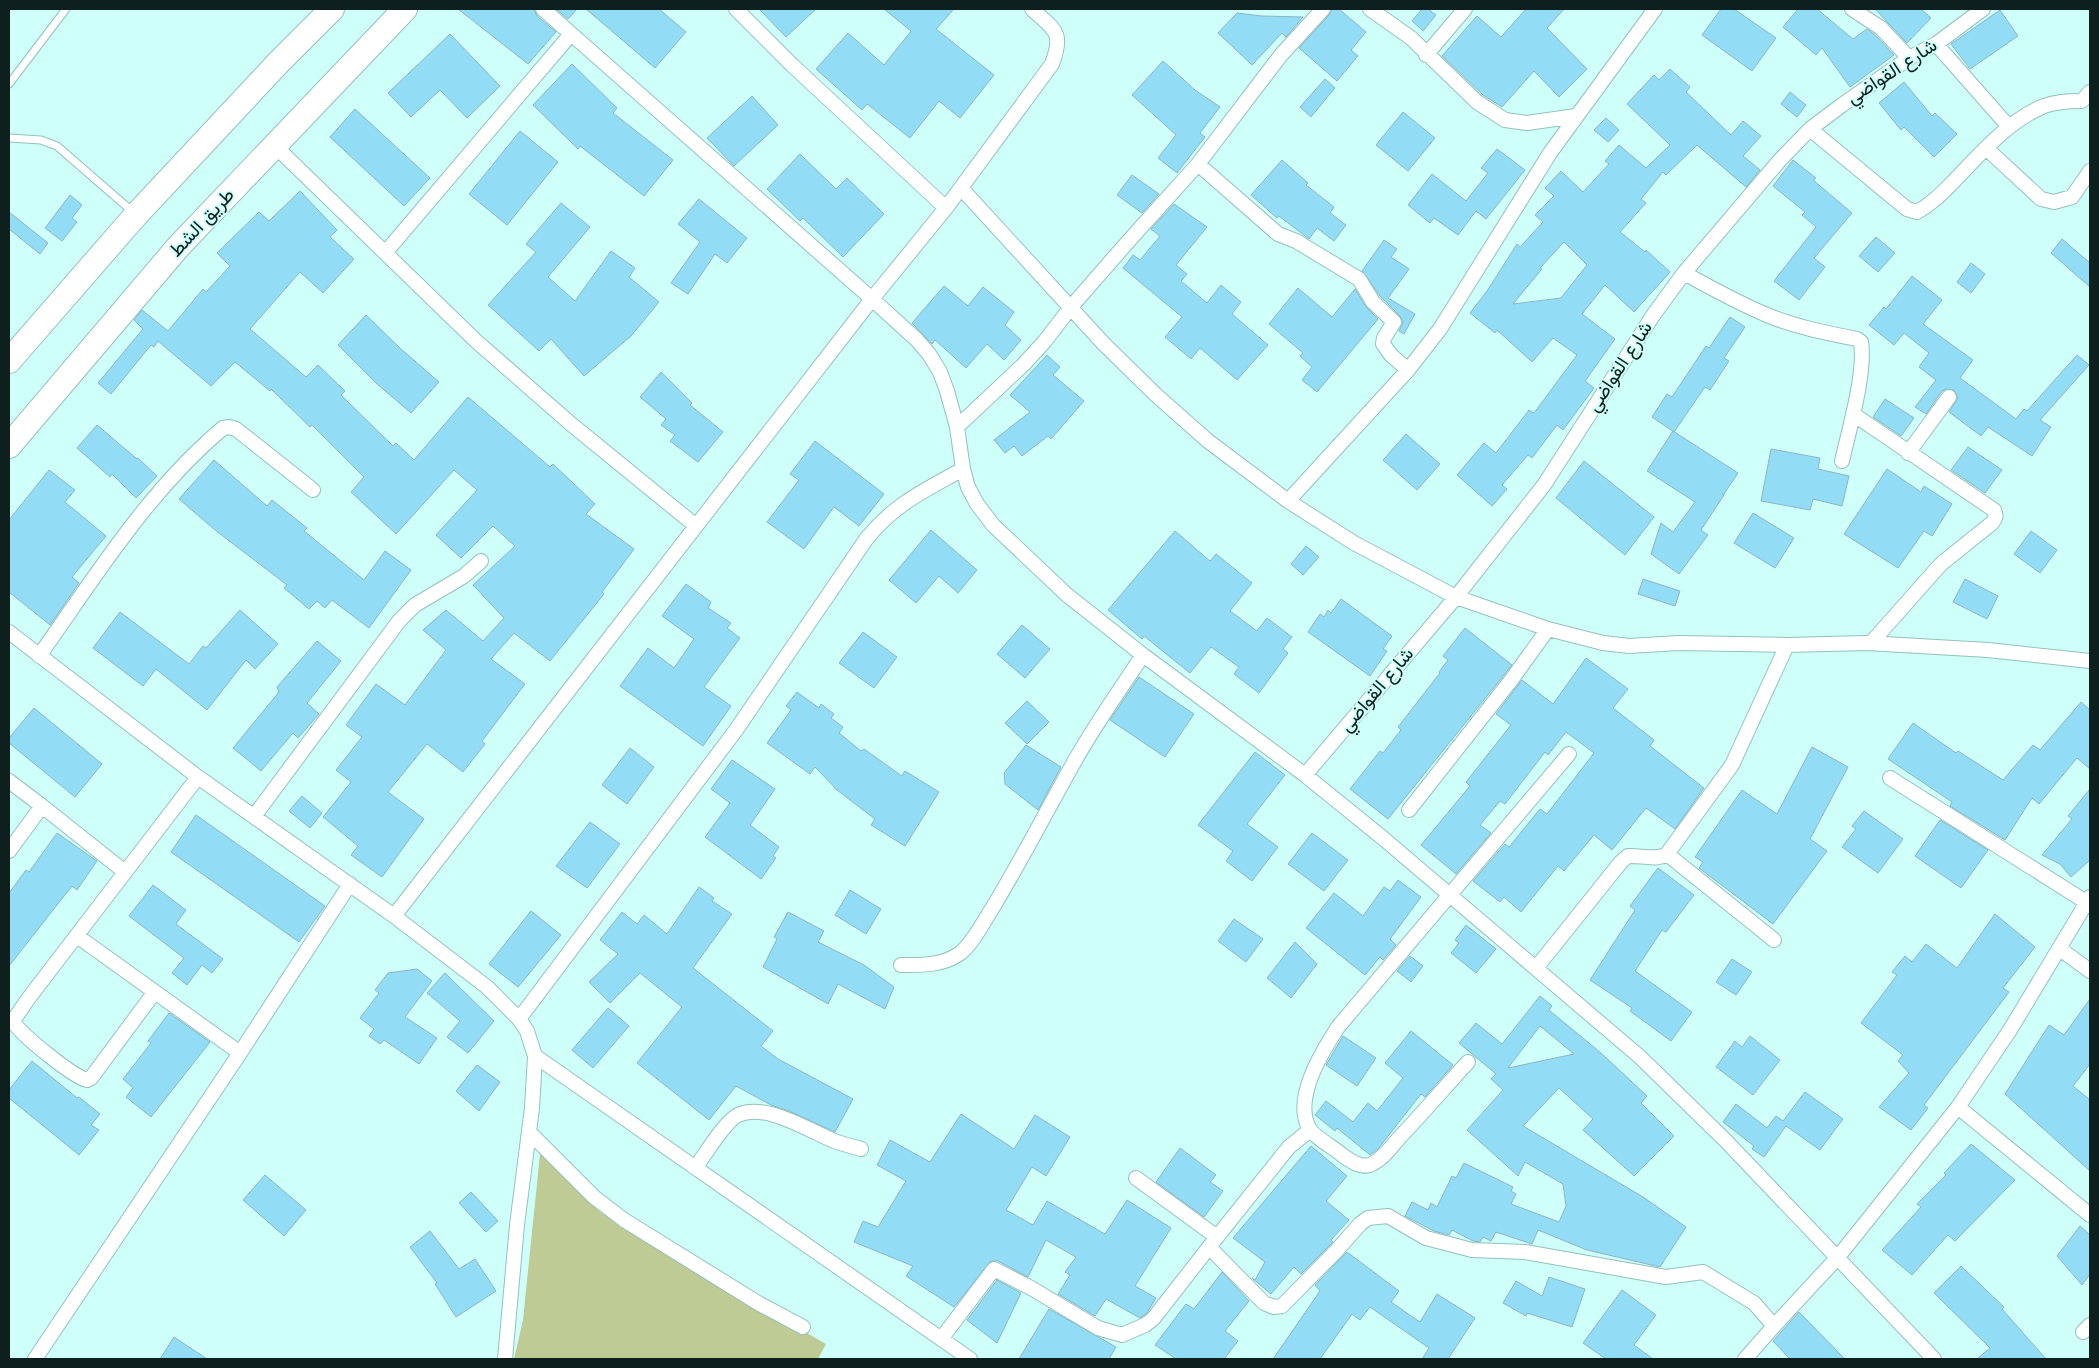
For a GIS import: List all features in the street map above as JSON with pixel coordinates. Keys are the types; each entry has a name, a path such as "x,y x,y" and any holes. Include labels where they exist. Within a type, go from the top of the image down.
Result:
{"highway":[{"path":"9,361 136,215 279,62 332,9"},
{"name":"طريق الشط","path":"9,446 178,247 405,9"}],"street":[{"path":"543,9 917,340 929,354 940,372 957,427 963,469 968,487 977,504 993,525 1067,595 1143,655 1305,775 1640,1057 1725,1140 1934,1359"},
{"path":"736,9 792,65 946,208"},
{"path":"394,916 872,299 946,208 1052,64 1058,40 1056,32 1032,9"},
{"path":"957,427 1024,364 1071,307 1198,164 1281,55 1323,9"},
{"path":"1370,9 1411,38 1477,102 1505,120 1526,123 1576,116"},
{"path":"1426,54 1465,9"},
{"path":"1288,501 1408,370 1440,329 1526,189 1576,116 1655,9"},
{"path":"1852,9 1881,28 1909,58"},
{"name":"شارع القواضي","path":"1305,775 1456,597 1544,485 1654,314 1684,273 1780,160 1810,129 1909,58 1936,44 1983,9"},
{"path":"386,253 571,34"},
{"path":"1936,44 2009,127"},
{"path":"1810,129 1907,209 1917,212 1929,206 2009,127 2044,106 2082,101 2090,92"},
{"path":"274,145 476,341 525,385 696,526"},
{"path":"1986,148 2041,199 2054,202 2072,197 2090,171"},
{"path":"1198,164 1278,234 1296,241 1359,279 1374,302 1394,322 1384,338 1383,344 1387,351 1408,370"},
{"path":"961,188 1103,343 1156,395 1208,441 1288,501 1354,543 1456,597 1548,629 1603,643 1629,646 1678,643 1787,645 1871,643 1988,650 2090,661"},
{"path":"1684,273 1727,298 1768,316 1859,340 1862,349 1852,414 1842,461"},
{"path":"1908,453 1950,397"},
{"path":"1852,414 1994,510 1995,519 1941,564 1871,643"},
{"path":"39,656 146,510 184,465 223,428 236,428 314,490"},
{"path":"518,1019 736,730 867,538 888,515 910,498 963,469"},
{"path":"254,815 399,621 414,605 464,576 481,561"},
{"path":"1409,810 1512,679 1548,629"},
{"path":"9,632 198,776 394,916 487,987 527,1031 535,1056 529,1132 517,1225 505,1359"},
{"path":"1536,968 1621,862 1628,856 1657,857 1667,854 1732,765 1787,645"},
{"path":"900,965 934,965 955,956 966,947 1005,888 1074,762 1106,709 1143,655"},
{"path":"1468,1062 1382,1157 1371,1165 1360,1165 1347,1159 1310,1130 1305,1117 1304,1105 1306,1094 1326,1044 1448,894 1569,754"},
{"path":"154,993 91,1078 87,1080 75,1075 14,1023 19,1010 198,776"},
{"path":"1745,1359 1838,1257 1958,1107 2010,1030 2088,900 1890,778"},
{"path":"9,781 125,872"},
{"path":"9,851 42,806"},
{"path":"1667,854 1774,940"},
{"path":"35,1359 240,1053 350,884"},
{"path":"76,936 240,1053"},
{"path":"2060,948 2090,971"},
{"path":"535,1056 970,1359"},
{"path":"1958,1107 2090,1215"},
{"path":"695,1168 721,1132 737,1115 751,1111 775,1115 834,1141 861,1148"},
{"path":"941,1339 994,1269 1031,1288 1098,1328 1122,1335 1145,1325 1153,1318 1289,1147 1310,1130"},
{"path":"529,1132 594,1197 624,1220 758,1303 803,1327"},
{"path":"1136,1178 1213,1242 1264,1303 1274,1307 1282,1306 1360,1224 1368,1218 1388,1216 1426,1238 1472,1250 1525,1252 1666,1278 1703,1272 1754,1303 1774,1326"}],"lane":[{"path":"9,84 66,9"},
{"path":"9,138 41,140 57,146 136,215"}],"green space":[{"path":"540,1154 600,1212 643,1239 826,1344 818,1359 514,1359 523,1320"}],"building":[{"path":"458,9 534,9 537,16 556,32 528,64"},
{"path":"556,9 577,9 568,19"},
{"path":"586,9 659,9 686,32 655,68"},
{"path":"759,9 816,9 786,37"},
{"path":"884,9 954,9 936,29 994,75 960,118 939,101 910,138 867,104 862,110 816,69 848,33 884,65 911,31"},
{"path":"1332,9 1339,9 1366,32 1351,50 1358,56 1337,81 1299,48 1329,15"},
{"path":"1422,9 1428,9 1436,15 1423,31 1412,21"},
{"path":"1526,9 1564,9 1547,28 1587,69 1559,97 1534,71 1502,107 1483,95 1442,56 1477,16 1501,37"},
{"path":"1721,9 1734,9 1776,38 1752,71 1702,35"},
{"path":"1798,9 1817,9 1853,39 1867,29 1894,55 1850,87 1822,48 1816,55 1783,27"},
{"path":"1875,9 1921,9 1931,18 1907,43"},
{"path":"2000,10 2018,36 1970,69 1951,44"},
{"path":"1237,13 1303,17 1286,37 1282,33 1252,65 1218,33"},
{"path":"450,34 500,86 467,118 440,90 411,117 388,93"},
{"path":"1163,61 1195,90 1220,107 1200,133 1205,137 1177,173 1158,158 1176,135 1132,95"},
{"path":"572,64 617,108 613,113 673,160 644,196 580,146 578,149 533,105"},
{"path":"1670,69 1690,87 1686,92 1731,135 1743,121 1761,136 1743,156 1760,170 1746,187 1697,145 1666,175 1663,172 1641,199 1646,203 1620,232 1645,252 1646,250 1670,272 1634,312 1605,285 1582,314 1615,339 1585,381 1594,388 1563,430 1557,425 1532,458 1528,455 1502,485 1507,489 1492,506 1457,475 1484,443 1496,453 1529,410 1534,413 1577,355 1553,338 1532,362 1497,330 1495,333 1470,313 1487,291 1517,244 1520,247 1543,222 1535,215 1554,196 1545,188 1561,171 1583,192 1609,164 1605,161 1619,145 1646,168 1670,145 1627,104 1654,75 1659,80","holes":["1564,242 1587,265 1561,298 1513,304 1542,269 1540,268"]},
{"path":"1325,79 1335,88 1311,117 1300,107"},
{"path":"1904,82 1932,116 1935,113 1957,134 1934,157 1904,127 1901,130 1879,103"},
{"path":"1790,92 1806,105 1797,117 1781,104"},
{"path":"752,96 778,125 734,166 707,138"},
{"path":"355,109 430,178 404,206 330,137"},
{"path":"1403,112 1435,138 1408,171 1376,145"},
{"path":"1606,118 1619,130 1608,142 1594,130"},
{"path":"520,131 558,162 507,225 469,194"},
{"path":"1497,149 1525,170 1486,219 1476,211 1458,235 1434,218 1430,223 1408,205 1432,174 1466,201 1488,173 1481,168"},
{"path":"800,154 836,189 847,178 884,214 843,257 803,218 800,221 767,189"},
{"path":"1282,160 1308,183 1306,185 1334,207 1330,213 1346,225 1334,241 1317,228 1309,239 1279,216 1277,218 1251,195"},
{"path":"1793,160 1816,178 1813,180 1852,213 1814,258 1825,267 1799,300 1774,281 1816,227 1802,215 1805,212 1773,186"},
{"path":"1132,175 1159,194 1142,213 1117,195"},
{"path":"300,191 337,230 330,237 354,259 323,293 300,272 250,329 306,377 318,365 345,391 341,395 393,446 396,443 414,460 468,397 550,467 553,464 595,504 586,514 634,549 602,592 604,594 550,661 514,633 491,659 525,684 482,741 485,744 463,772 427,744 388,792 424,819 382,877 351,855 358,846 323,817 351,782 336,770 362,737 346,725 376,684 405,705 446,650 423,630 446,610 483,641 504,618 473,585 515,546 493,526 461,558 436,535 477,490 454,470 396,534 351,492 364,477 312,425 310,427 271,389 270,391 235,362 211,386 158,341 154,347 151,345 111,394 98,383 143,329 134,320 142,310 168,331 203,289 206,292 230,266 217,253 259,212 269,221"},
{"path":"70,195 82,205 72,218 77,222 62,241 45,228"},
{"path":"699,199 747,238 727,263 715,254 688,294 671,283 700,242 678,224"},
{"path":"561,203 590,227 548,277 575,301 611,251 635,268 629,277 659,302 631,336 584,376 551,339 539,351 488,305 536,252 526,244"},
{"path":"1174,204 1207,227 1176,265 1187,274 1181,281 1207,303 1221,285 1241,302 1232,314 1268,345 1237,380 1200,348 1191,359 1165,337 1182,317 1123,268 1133,255 1140,260 1160,236 1151,229"},
{"path":"9,212 48,243 40,254 9,229"},
{"path":"1876,237 1895,253 1878,272 1859,256"},
{"path":"2062,239 2090,263 2090,287 2051,253"},
{"path":"1384,240 1397,249 1391,257 1409,269 1388,298 1415,314 1404,334 1399,331 1403,323 1400,316 1380,296 1362,271"},
{"path":"1971,263 1985,274 1971,293 1957,282"},
{"path":"1912,276 1942,300 1923,324 1973,360 1960,378 2016,419 2024,409 2027,411 2077,355 2089,365 2040,420 2051,427 2032,456 1988,427 1981,436 1949,412 1958,398 1954,390 1946,389 1942,391 1926,414 1915,407 1936,380 1919,367 1929,353 1904,333 1894,345 1869,325 1884,307 1886,309"},
{"path":"944,286 968,306 983,287 1014,312 1005,325 1021,340 1004,360 987,344 966,368 935,340 932,344 912,323"},
{"path":"1298,288 1332,317 1355,289 1366,307 1378,319 1317,392 1302,380 1312,367 1300,356 1303,353 1269,324"},
{"path":"366,315 439,382 411,413 376,383 338,345"},
{"path":"1730,317 1745,327 1724,358 1729,361 1710,390 1705,387 1674,432 1652,417 1667,394 1672,397 1706,346 1709,348"},
{"path":"1047,355 1060,367 1053,375 1084,401 1051,439 1048,436 1022,456 1014,446 1005,453 994,440 1030,412 1010,395"},
{"path":"661,372 692,403 690,405 723,432 698,462 670,441 675,435 661,425 666,419 640,397"},
{"path":"1885,399 1914,418 1901,436 1873,417"},
{"path":"97,425 157,476 136,498 112,474 110,477 77,448"},
{"path":"1673,431 1738,473 1724,494 1722,494 1724,495 1701,530 1708,535 1679,574 1651,554 1661,523 1673,532 1695,502 1647,471"},
{"path":"1406,434 1440,464 1417,490 1383,460"},
{"path":"815,441 884,494 859,526 834,507 804,549 767,522 799,480 790,474"},
{"path":"1968,447 2002,470 1985,493 1951,470"},
{"path":"1771,449 1820,458 1818,469 1849,476 1842,506 1813,499 1810,510 1761,501"},
{"path":"214,460 267,506 272,500 307,528 304,531 364,580 385,551 411,570 369,628 332,600 325,608 317,601 309,609 284,588 287,585 215,530 179,499"},
{"path":"1584,461 1654,517 1625,555 1556,498"},
{"path":"1887,469 1921,492 1924,486 1952,504 1932,536 1924,531 1898,568 1844,534"},
{"path":"49,470 75,490 65,502 106,536 72,577 79,583 50,625 9,592 9,520"},
{"path":"1753,513 1794,538 1775,568 1734,543"},
{"path":"931,530 977,570 958,593 939,576 916,603 889,580"},
{"path":"1175,531 1210,561 1216,554 1252,583 1230,611 1257,631 1267,618 1292,637 1283,649 1288,653 1259,693 1234,674 1239,667 1211,647 1190,673 1144,636 1142,639 1108,610"},
{"path":"2031,531 2057,550 2040,573 2014,554"},
{"path":"1306,546 1319,557 1303,575 1291,564"},
{"path":"1643,579 1680,591 1675,606 1638,594"},
{"path":"1965,579 1998,596 1987,619 1953,602"},
{"path":"686,584 711,602 708,608 731,623 727,628 740,638 704,687 731,706 703,746 620,686 648,648 674,668 694,639 662,616"},
{"path":"1341,599 1392,636 1383,649 1387,651 1370,676 1308,632 1320,614 1324,617 1328,610 1331,613"},
{"path":"240,610 278,644 255,669 246,660 207,710 156,669 143,686 93,648 120,612 189,664 203,646 206,648"},
{"path":"1022,625 1050,649 1025,678 997,654"},
{"path":"1465,628 1512,665 1388,819 1350,789 1380,751 1383,753 1401,730 1398,727 1440,673 1448,660 1443,656"},
{"path":"863,632 897,657 874,688 839,663"},
{"path":"317,641 341,661 307,703 319,714 298,738 293,733 261,771 233,748 279,692 277,687"},
{"path":"1586,658 1628,689 1613,708 1654,740 1650,746 1704,788 1675,829 1646,808 1612,850 1594,835 1564,871 1558,866 1521,912 1504,897 1500,902 1473,881 1505,844 1509,847 1540,809 1547,814 1594,753 1566,732 1548,755 1545,752 1505,804 1500,801 1480,825 1491,833 1456,874 1421,845 1470,786 1466,782 1511,725 1496,714 1522,680 1553,704"},
{"path":"1139,677 1194,714 1165,757 1110,720"},
{"path":"797,692 819,708 821,704 834,714 831,718 843,727 839,733 861,751 864,749 902,776 905,771 939,792 905,846 871,825 875,819 837,790 815,767 810,774 767,743 791,710 786,706"},
{"path":"1027,701 1049,722 1027,744 1005,723"},
{"path":"2081,702 2090,710 2090,769 2077,758 2039,804 2032,798 2005,840 1950,806 1952,802 1888,759 1913,723 1956,753 1958,751 2003,780 2033,745 2040,750"},
{"path":"34,708 102,764 75,797 9,743 9,738"},
{"path":"1026,745 1061,767 1038,810 1005,784 1004,773"},
{"path":"1812,747 1848,767 1810,839 1827,851 1773,924 1699,868 1703,862 1695,857 1742,790 1777,814"},
{"path":"630,748 654,767 627,804 602,785"},
{"path":"1255,752 1285,775 1247,824 1278,847 1252,881 1226,861 1233,851 1198,825"},
{"path":"732,760 775,789 750,825 779,847 773,856 776,858 761,879 705,837 730,803 711,789"},
{"path":"2090,789 2090,860 2071,877 2060,864 2042,855 2072,819 2068,816"},
{"path":"302,796 322,813 310,828 289,811"},
{"path":"1864,811 1903,839 1878,873 1842,847 1856,829 1852,826"},
{"path":"196,815 325,906 299,942 171,852"},
{"path":"1940,820 1988,850 1961,888 1915,856"},
{"path":"590,822 620,844 587,888 556,866"},
{"path":"57,833 97,861 77,890 72,886 9,966 9,893 26,870 29,872"},
{"path":"1312,833 1348,860 1324,891 1288,864"},
{"path":"1658,868 1694,895 1666,932 1662,930 1635,971 1692,1012 1671,1041 1630,1011 1632,1008 1590,980 1635,910 1630,906"},
{"path":"1398,880 1421,897 1390,939 1396,945 1383,960 1380,957 1365,975 1306,928 1334,893 1363,916 1384,887 1390,891"},
{"path":"153,885 186,910 176,924 223,959 212,973 202,965 187,985 172,973 184,958 129,916"},
{"path":"699,887 714,898 712,901 732,914 693,968 773,1031 761,1046 778,1059 853,1099 835,1132 771,1105 736,1086 709,1120 637,1063 682,1007 640,973 610,1003 589,982 618,954 600,940 622,912 637,924 644,915 667,934"},
{"path":"850,890 881,909 866,934 835,915"},
{"path":"531,911 561,935 518,987 489,964"},
{"path":"788,912 824,931 818,942 864,965 894,987 885,1009 838,984 828,1004 763,967 777,939 774,937"},
{"path":"1995,914 2035,947 2003,988 2009,992 1924,1105 1928,1108 1911,1130 1879,1107 1909,1073 1898,1061 1903,1055 1861,1023 1897,975 1892,972 1905,956 1912,962 1926,944 1957,968"},
{"path":"1234,919 1263,939 1246,962 1218,941"},
{"path":"1466,925 1496,949 1476,973 1451,953 1459,943 1455,940"},
{"path":"1295,942 1317,964 1291,998 1267,978"},
{"path":"1410,956 1423,966 1411,982 1397,971"},
{"path":"1732,959 1752,972 1736,995 1716,982"},
{"path":"417,969 432,981 405,1017 437,1038 419,1064 384,1040 380,1044 369,1036 374,1029 360,1018 379,993 375,990 388,973"},
{"path":"445,973 494,1021 468,1053 447,1037 460,1021 427,993"},
{"path":"1540,996 1552,1006 1549,1010 1601,1053 1647,1096 1641,1103 1674,1136 1634,1176 1583,1130 1593,1119 1559,1088 1523,1126 1643,1197 1686,1227 1660,1267 1587,1250 1538,1230 1532,1244 1496,1232 1491,1241 1483,1237 1480,1242 1473,1241 1452,1230 1449,1235 1434,1231 1405,1216 1412,1202 1428,1210 1431,1203 1437,1207 1452,1176 1456,1178 1464,1163 1513,1187 1511,1191 1516,1194 1511,1204 1559,1222 1566,1206 1563,1184 1525,1162 1518,1176 1467,1130 1503,1090 1491,1079 1496,1074 1459,1043 1476,1023 1502,1044","holes":["1540,1026 1574,1054 1508,1068"]},
{"path":"2090,999 2090,1064 2073,1086 2090,1100 2090,1171 2005,1094 2049,1025 2064,1035"},
{"path":"608,1008 629,1026 593,1068 572,1050"},
{"path":"169,1013 210,1042 151,1117 126,1097 133,1088 123,1079 151,1043 148,1041"},
{"path":"1411,1031 1453,1065 1425,1097 1421,1094 1378,1149 1370,1155 1337,1128 1335,1131 1315,1115 1326,1101 1353,1122 1368,1103 1377,1111 1403,1078 1385,1063"},
{"path":"1343,1036 1376,1058 1357,1086 1326,1065"},
{"path":"1750,1036 1780,1060 1753,1095 1716,1067 1735,1041 1742,1047"},
{"path":"32,1061 77,1098 79,1097 100,1114 91,1125 99,1130 79,1155 9,1098 9,1090"},
{"path":"477,1065 500,1082 479,1111 456,1091"},
{"path":"1805,1092 1843,1119 1820,1150 1786,1126 1764,1157 1752,1149 1754,1146 1723,1122 1736,1104 1767,1128 1776,1116 1783,1121"},
{"path":"961,1114 1014,1149 1035,1115 1070,1137 1046,1176 1032,1167 1006,1210 1033,1225 1047,1201 1105,1234 1127,1200 1171,1228 1135,1286 1156,1298 1147,1313 1140,1318 1106,1299 1095,1316 1058,1294 1070,1275 1065,1272 1076,1257 1046,1240 1028,1277 998,1261 991,1261 954,1307 906,1276 913,1266 854,1242 863,1221 878,1227 906,1181 877,1165 890,1140 930,1162"},
{"path":"1971,1144 2015,1180 1955,1241 1948,1235 1912,1275 1882,1250 1921,1207 1917,1204 1946,1175 1944,1173"},
{"path":"1311,1146 1347,1176 1326,1201 1349,1220 1331,1240 1333,1242 1301,1274 1294,1267 1271,1294 1252,1278 1255,1280 1265,1262 1233,1238"},
{"path":"1180,1148 1216,1175 1210,1182 1223,1191 1204,1217 1156,1182"},
{"path":"265,1175 306,1210 284,1236 243,1200"},
{"path":"471,1192 498,1221 486,1232 459,1203"},
{"path":"2080,1226 2090,1235 2090,1274 2082,1285 2057,1256"},
{"path":"430,1231 459,1269 475,1259 496,1291 456,1317 435,1284 437,1283 410,1247"},
{"path":"1347,1252 1399,1291 1391,1302 1420,1322 1437,1294 1475,1318 1448,1359 1422,1359 1429,1348 1370,1307 1360,1320 1352,1314 1320,1359 1273,1359 1320,1291 1315,1285"},
{"path":"1961,1266 2004,1307 2002,1309 2046,1359 1977,1359 1990,1348 1934,1293"},
{"path":"1222,1272 1249,1301 1225,1331 1238,1341 1224,1359 1176,1359 1155,1345 1186,1304 1194,1309"},
{"path":"1549,1277 1585,1289 1572,1327 1527,1313 1526,1316 1503,1303 1516,1281 1542,1296"},
{"path":"997,1280 1021,1293 997,1343 967,1320"},
{"path":"1622,1290 1656,1315 1634,1345 1653,1359 1606,1359 1583,1343"},
{"path":"1049,1309 1116,1347 1109,1359 1019,1359"},
{"path":"1799,1312 1845,1359 1790,1359 1773,1341"},
{"path":"174,1337 207,1359 160,1359"}]}
